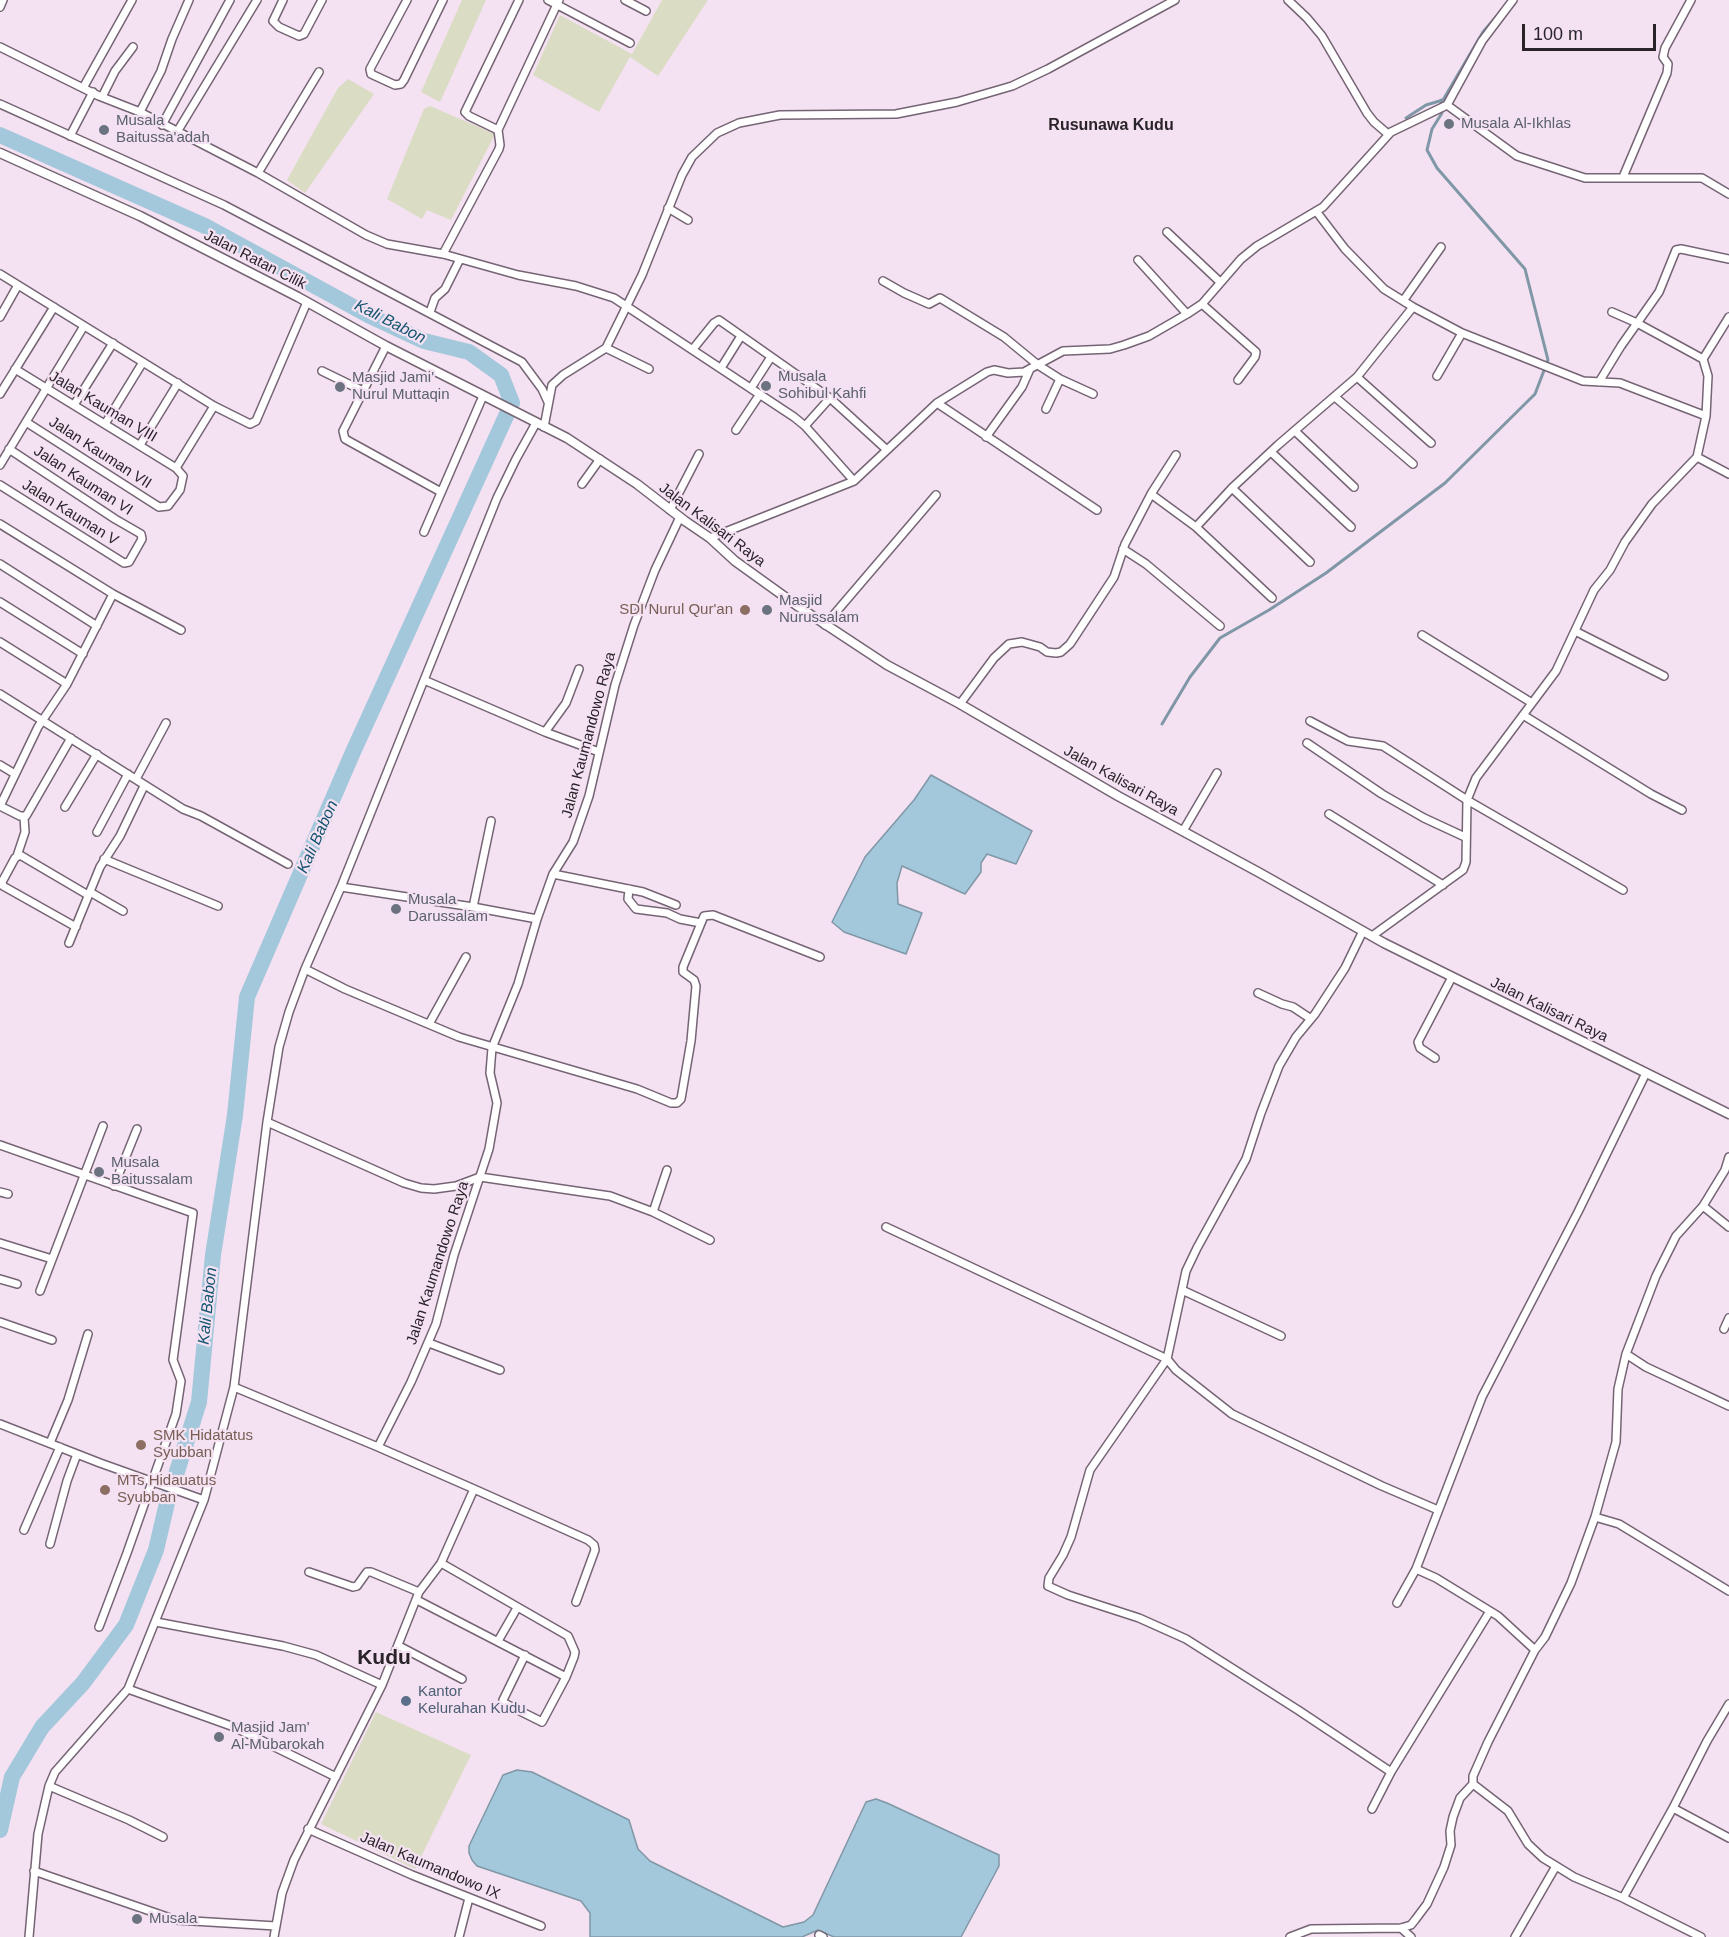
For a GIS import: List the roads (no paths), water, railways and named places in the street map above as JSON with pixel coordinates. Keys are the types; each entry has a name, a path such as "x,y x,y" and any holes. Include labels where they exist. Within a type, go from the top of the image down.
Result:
{"street":[{"path":"0,7 3,0"},
{"path":"83,88 132,0"},
{"path":"140,112 161,71 189,0"},
{"path":"162,125 230,0"},
{"path":"177,132 257,0"},
{"path":"284,0 273,21 279,27 299,36 304,34 322,0"},
{"path":"407,0 370,69 371,74 394,85 401,84 404,80 443,0"},
{"path":"498,130 465,112 519,0"},
{"path":"548,0 558,2 630,43"},
{"path":"625,0 646,11"},
{"path":"29,1937 38,1834 49,1786 55,1772 128,1689 202,1499 234,1387 267,1122 279,1047 289,1011 497,498 548,402 552,385 606,348 642,275 682,175 692,157 717,133 750,120 780,115 896,114 957,102 1012,86 1039,74 1175,0"},
{"path":"1288,0 1322,36 1367,113 1388,134"},
{"path":"710,538 854,481 937,403 987,372 994,370 1018,372 1030,369 1063,351 1110,349 1124,345 1149,336 1202,304 1240,259 1257,246 1323,207 1388,134 1447,105 1482,41 1513,0"},
{"path":"1623,177 1667,72 1668,64 1663,57 1665,48 1691,0"},
{"path":"443,254 499,149 498,130 558,2"},
{"path":"0,47 102,97 140,112 258,173 366,235 387,244 443,254 518,275 596,291 614,298 722,368 805,426 854,481"},
{"path":"102,97 115,71 133,47"},
{"path":"258,173 319,72"},
{"path":"70,136 93,92"},
{"path":"0,104 225,206 522,362 542,389 548,402"},
{"path":"1447,105 1517,156 1585,178 1702,178 1729,194"},
{"name":"Jalan Ratan Cilik","path":"0,153 140,216 537,423"},
{"path":"668,208 688,220"},
{"path":"1316,211 1345,249 1384,289 1462,333 1583,381 1620,383 1706,416"},
{"path":"1167,232 1220,282"},
{"path":"1403,301 1441,248"},
{"path":"1599,382 1659,292 1676,250 1681,249 1729,259"},
{"path":"430,312 435,298 445,289 460,259"},
{"path":"1138,260 1187,314"},
{"path":"0,274 214,406 250,424 256,421 307,302"},
{"path":"883,281 929,304 940,297 1004,337 1038,365 1060,379 1093,394"},
{"path":"0,317 18,285"},
{"path":"1202,304 1256,352 1255,357 1238,380"},
{"path":"1,388 54,307"},
{"path":"1196,527 1270,452 1357,377 1413,307"},
{"path":"1372,936 1463,870 1466,862 1467,800 1476,778 1556,671 1594,591 1610,570 1625,542 1652,504 1697,457 1706,416 1708,376 1703,359 1612,312"},
{"path":"1703,359 1729,317"},
{"path":"693,349 719,320 830,398 887,450"},
{"path":"0,465 84,326"},
{"path":"1437,376 1462,333"},
{"path":"722,368 741,336"},
{"path":"74,405 113,343"},
{"path":"386,346 342,430 345,439 441,492"},
{"path":"606,348 649,369"},
{"path":"751,388 771,357"},
{"path":"105,424 143,362"},
{"name":"Jalan Kauman VIII","path":"15,369 176,468"},
{"path":"986,437 1022,387 1030,369"},
{"path":"322,371 363,391"},
{"path":"1357,377 1431,443"},
{"path":"1046,409 1060,379"},
{"path":"140,445 178,383"},
{"path":"736,430 760,394"},
{"path":"424,532 483,396"},
{"path":"1335,397 1413,465"},
{"path":"805,426 830,398"},
{"path":"937,403 1097,510"},
{"path":"176,468 214,406"},
{"name":"Jalan Kauman VII","path":"26,422 159,507 168,506 180,490 183,476 176,468"},
{"name":"Jalan Kalisari Raya","path":"537,423 567,438 600,459 710,538 735,561 825,625 887,665 1372,936 1729,1114"},
{"path":"1295,431 1354,487"},
{"name":"Jalan Kauman VI","path":"9,449 143,536 129,562 126,563"},
{"path":"1270,452 1351,527"},
{"path":"670,510 699,454"},
{"path":"960,704 994,658 1009,644 1022,642 1032,644 1051,653 1065,650 1081,630 1114,577 1124,549 1151,494 1176,455"},
{"path":"1697,457 1729,474"},
{"path":"582,484 600,459"},
{"name":"Jalan Kauman V","path":"0,485 126,563"},
{"path":"1232,488 1310,562"},
{"path":"1151,494 1196,527 1272,598"},
{"path":"825,625 936,495"},
{"name":"Jalan Kaumandowo Raya","path":"378,1447 429,1342 442,1302 457,1245 489,1149 497,1113 497,1097 490,1073 492,1048 518,984 553,874 573,842 589,796 615,685 634,625 655,570 680,517"},
{"path":"0,524 113,594 181,630"},
{"path":"1124,549 1146,564 1220,626"},
{"path":"0,564 97,626"},
{"path":"24,817 0,806 42,721 67,684 113,594"},
{"path":"0,602 83,654"},
{"path":"1575,631 1664,676"},
{"path":"1422,635 1532,703"},
{"path":"0,642 67,684"},
{"path":"545,732 566,703 579,669"},
{"path":"424,680 545,732 599,752"},
{"path":"0,694 144,786 288,864"},
{"path":"1523,715 1651,794 1682,810"},
{"path":"1310,722 1348,741 1383,746 1467,800 1623,890"},
{"path":"136,779 166,723"},
{"path":"71,738 24,817 25,832 17,856 1,884 76,927"},
{"path":"1307,743 1382,794 1424,818 1465,837"},
{"path":"65,807 97,754"},
{"path":"0,765 15,774"},
{"path":"1183,831 1217,773"},
{"path":"97,832 128,774"},
{"path":"69,943 104,859 120,836 144,786"},
{"path":"1329,814 1443,885"},
{"path":"473,907 491,820"},
{"path":"17,856 23,856 123,911"},
{"path":"104,859 218,906"},
{"path":"553,874 643,892 676,905"},
{"path":"341,887 537,919"},
{"path":"629,889 628,899 636,909 662,912 701,923"},
{"path":"305,969 345,989 492,1048 637,1089 671,1103 677,1103 681,1099 691,1041 696,986 694,980 683,972 683,967 705,915 713,915 820,957"},
{"path":"1363,931 1345,968 1311,1019 1296,1037 1279,1066 1246,1159 1186,1271 1167,1359 1090,1470 1071,1537 1063,1556 1049,1578 1048,1586 1068,1595 1139,1618 1186,1639 1391,1772"},
{"path":"429,1024 466,957"},
{"path":"1435,1058 1420,1048 1418,1042 1452,977"},
{"path":"1258,993 1293,1007 1311,1019"},
{"path":"1397,1602 1416,1569 1482,1397 1578,1212 1646,1073"},
{"path":"267,1122 404,1184 421,1188 456,1186 480,1177 609,1196 653,1212 710,1240"},
{"path":"40,1291 103,1126"},
{"path":"114,1186 137,1129"},
{"path":"0,1145 193,1213 173,1360 181,1383 176,1414 99,1627"},
{"path":"1290,1937 1311,1929 1401,1928 1411,1925 1427,1904 1444,1867 1451,1845 1450,1831 1460,1798 1473,1784 1473,1776 1488,1742 1535,1650 1545,1637 1571,1582 1595,1517 1616,1442 1618,1389 1626,1354 1656,1276 1676,1236 1703,1206 1725,1170 1729,1157"},
{"path":"653,1212 667,1170"},
{"path":"1703,1206 1729,1227"},
{"path":"886,1227 1167,1359 1176,1370 1232,1414 1382,1486 1438,1510"},
{"path":"0,1243 52,1259"},
{"path":"0,1279 17,1284"},
{"path":"1182,1290 1281,1336"},
{"path":"1724,1329 1729,1318"},
{"path":"0,1323 52,1340"},
{"path":"50,1443 68,1400 88,1334"},
{"path":"429,1342 500,1370"},
{"path":"1626,1354 1646,1367 1729,1406"},
{"path":"234,1387 378,1447 588,1540 594,1545 595,1550 576,1602"},
{"path":"0,1424 202,1499"},
{"path":"24,1530 60,1447"},
{"path":"50,1544 67,1481 77,1454"},
{"path":"274,1937 284,1884 308,1829 382,1685 420,1592 441,1563 474,1489"},
{"path":"1595,1517 1619,1524 1729,1592"},
{"path":"441,1563 567,1636 574,1652 566,1677 542,1722 504,1703 503,1696 525,1655"},
{"path":"1416,1569 1436,1578 1498,1616 1535,1650"},
{"path":"309,1572 352,1587 357,1586 365,1575 371,1572 420,1592"},
{"path":"417,1600 566,1677"},
{"path":"498,1641 517,1608"},
{"path":"1372,1809 1391,1772 1490,1611"},
{"path":"156,1622 284,1646 316,1655 382,1685"},
{"path":"399,1646 462,1678"},
{"path":"128,1689 234,1727 336,1777"},
{"path":"1623,1898 1707,1741 1726,1716 1729,1704"},
{"path":"1473,1784 1508,1811 1528,1844 1543,1858 1574,1877 1623,1898 1701,1937"},
{"path":"49,1786 164,1837"},
{"path":"1673,1808 1729,1838"},
{"name":"Jalan Kaumandowo IX","path":"308,1829 412,1875 541,1926"},
{"path":"1515,1937 1556,1866"},
{"path":"34,1871 176,1920 276,1926"},
{"path":"459,1937 469,1898"},
{"path":"1401,1928 1411,1937"}],"water":[{"path":"931,775 1032,831 1016,864 987,854 981,863 981,872 965,894 902,866 897,883 898,904 922,913 906,954 844,932 832,922 865,857 914,800"},
{"path":"517,1770 532,1772 629,1820 638,1849 650,1861 783,1927 804,1922 813,1915 866,1802 876,1799 999,1855 999,1866 961,1937 834,1937 818,1930 802,1937 590,1937 590,1913 581,1901 477,1866 472,1860 469,1846 503,1775"}],"waterway":[{"path":"1406,118 1426,105 1443,100 1483,32 1501,11"},
{"path":"1162,724 1190,677 1220,638 1326,573 1445,483 1535,394 1548,360 1525,269 1437,168 1427,150 1432,129 1442,113 1441,100"},
{"name":"Kali Babon","path":"0,135 205,226 370,316 424,341 469,352 501,375 512,403 353,752 247,997 235,1115 213,1255 199,1402 167,1503 156,1550 126,1625 83,1683 42,1727 12,1777 0,1830"}],"place":[{"name":"Musala Al-Ikhlas","path":"1449,124"},
{"name":"Musala Baitussa'adah","path":"104,130"},
{"name":"Musala Sohibul Kahfi","path":"766,386"},
{"name":"Masjid Jami' Nurul Muttaqin","path":"340,387"},
{"name":"SDI Nurul Qur'an","path":"745,610"},
{"name":"Masjid Nurussalam","path":"767,610"},
{"name":"Musala Darussalam","path":"396,909"},
{"name":"Musala Baitussalam","path":"99,1172"},
{"name":"SMK Hidatatus Syubban","path":"141,1445"},
{"name":"MTs Hidauatus Syubban","path":"105,1490"},
{"name":"Kantor Kelurahan Kudu","path":"406,1701"},
{"name":"Masjid Jam' Al-Mubarokah","path":"219,1737"},
{"name":"Musala","path":"137,1919"}],"district":[{"name":"Rusunawa Kudu","path":"1111,126"},
{"name":"Kudu","path":"384,1658"}]}
